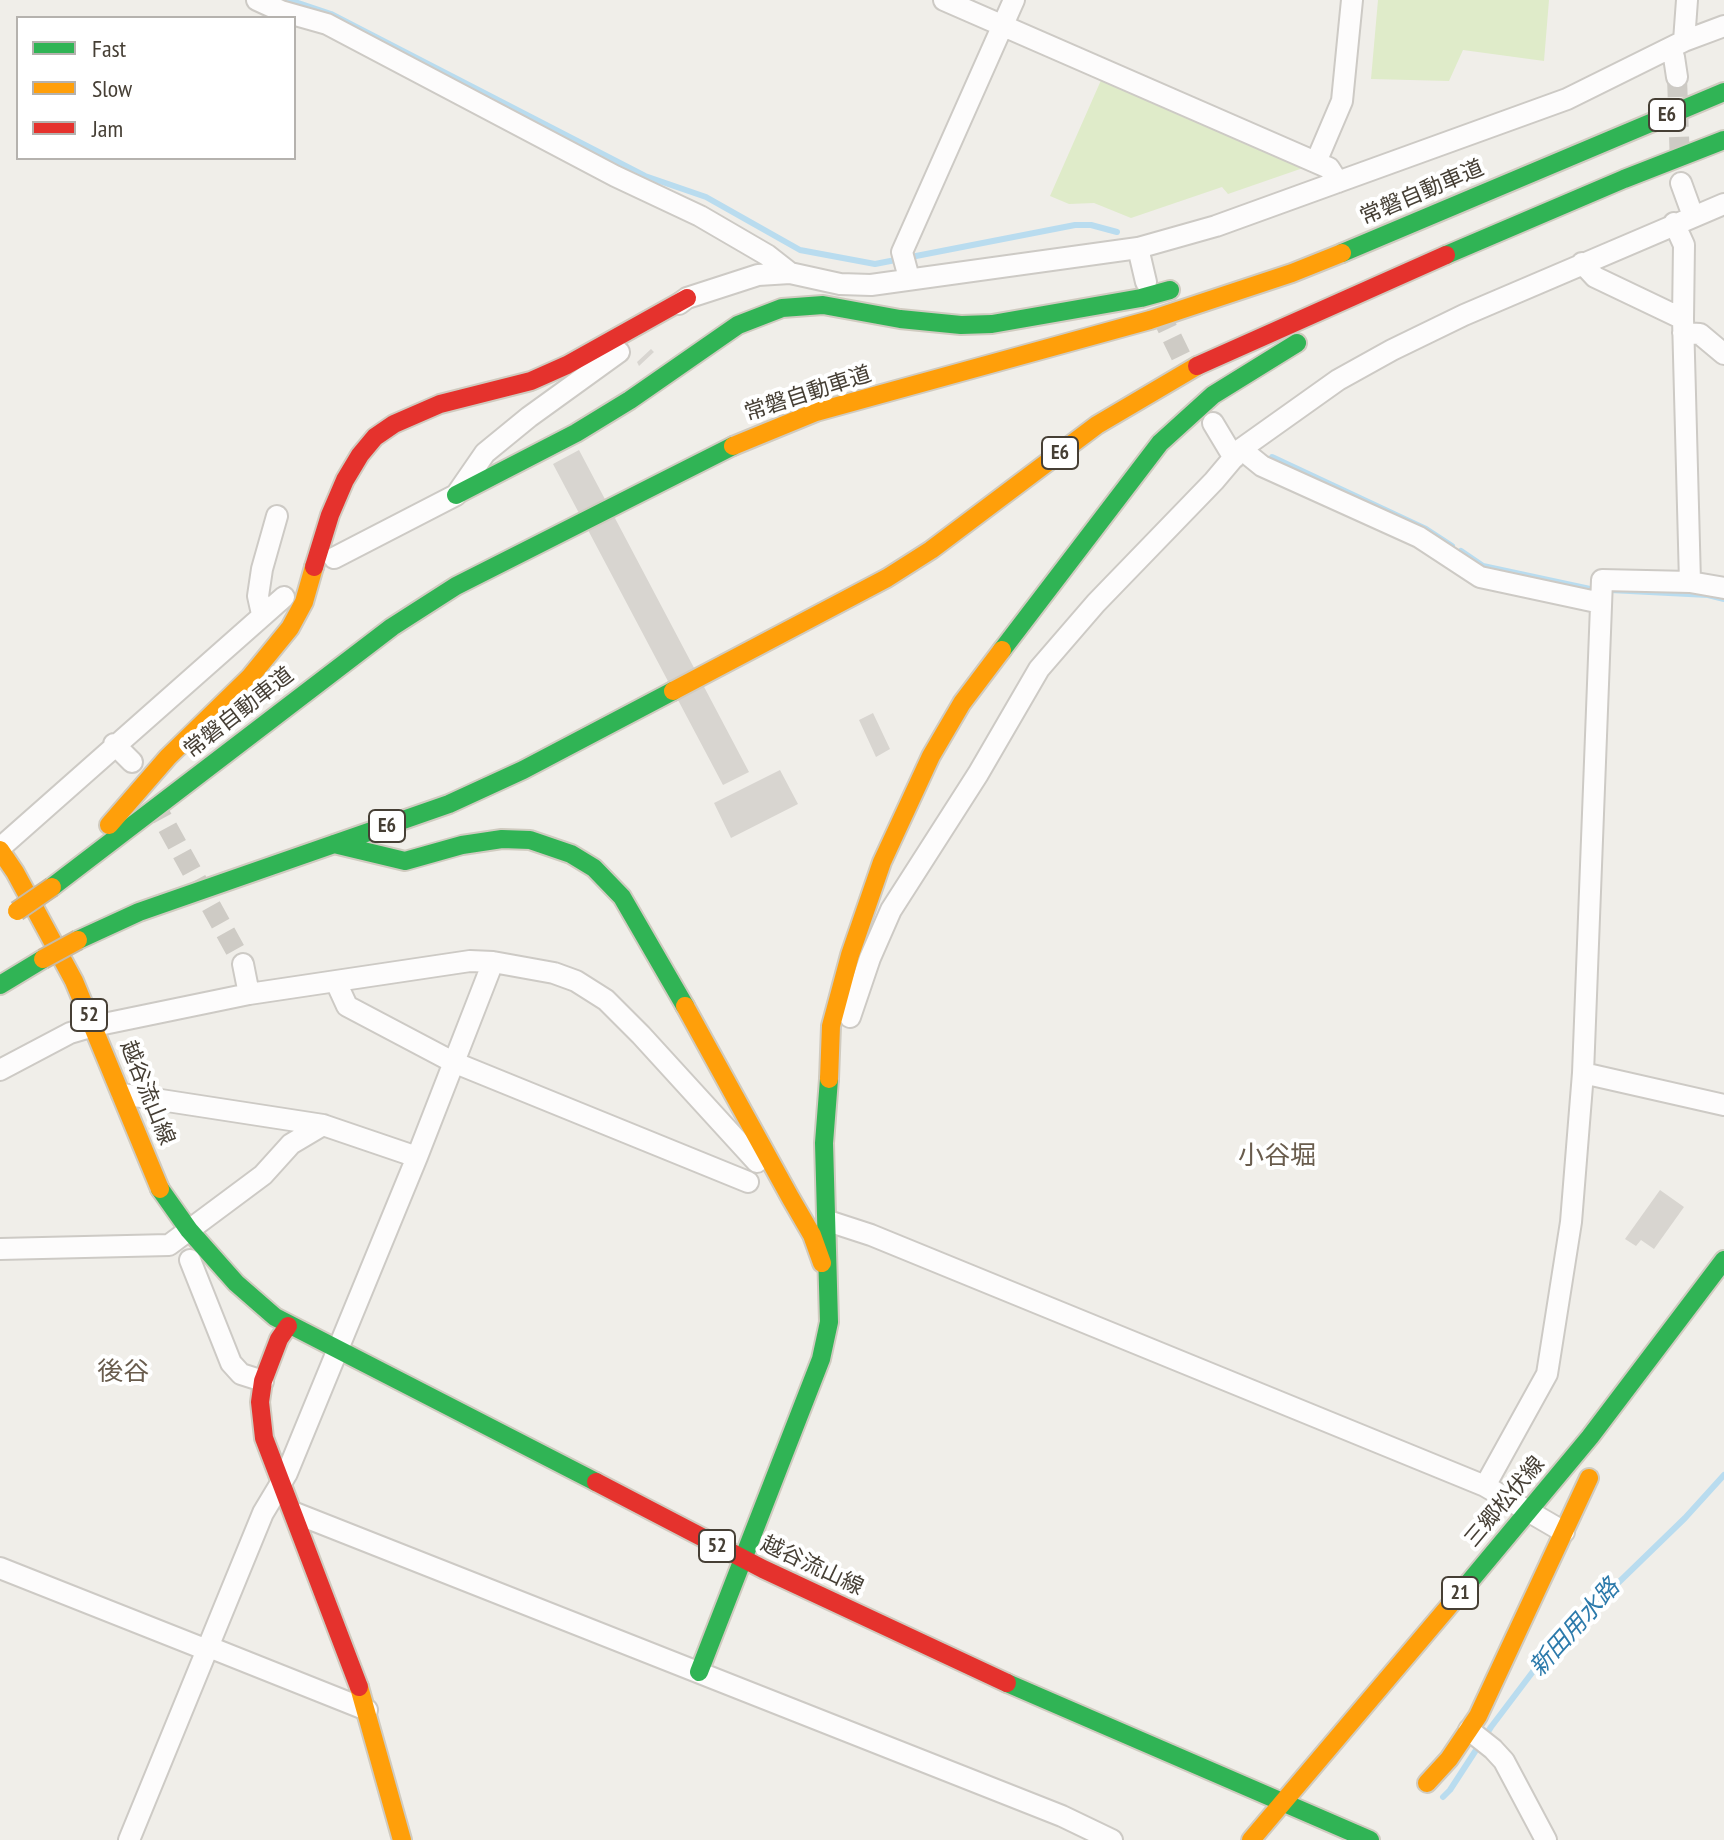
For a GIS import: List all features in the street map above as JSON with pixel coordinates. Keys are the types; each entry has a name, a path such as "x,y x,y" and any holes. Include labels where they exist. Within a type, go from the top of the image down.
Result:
{"main road":[{"name":"常磐自動車道","path":"0,923 405,619 456,586 743,441 816,412 1150,320 1292,273 1724,92"},
{"path":"1568,140 1611,139"},
{"name":"E6","path":"0,985 78,940 139,912 449,804 523,770 849,599 931,550 1097,425 1197,366 1453,252 1724,140"},
{"path":"699,1672 821,1359 829,1322 830,1295 824,1143 831,1026 850,955 882,862 931,756 962,703 995,657 1160,443 1241,376 1453,252"},
{"path":"456,495 567,438 630,400 738,325 782,308 823,305 900,319 961,325 992,324 1141,298 1187,286"},
{"path":"56,883 168,757 250,677 290,628 304,602 330,515 345,480 375,437 394,424 440,404 531,381 567,365 687,298"},
{"path":"334,844 405,861 475,843 502,839 530,840 571,854 594,868 615,888 637,920 812,1235 830,1295"},
{"name":"越谷流山線","path":"0,849 74,981 160,1188 189,1230 236,1283 288,1326 744,1560 996,1678 1284,1802"},
{"name":"三郷松伏線","path":"1251,1840 1590,1437 1724,1260"},
{"path":"288,1326 279,1339 263,1381 260,1402 264,1438 295,1513 367,1710 402,1840"},
{"path":"1427,1783 1469,1730 1501,1670 1589,1478"},
{"name":"52","path":"1284,1802 1370,1840"}],"street":[{"path":"257,0 281,11 327,24 615,176 700,216 767,255 790,273"},
{"path":"944,0 1329,168 1338,182"},
{"path":"909,278 902,252 1014,0"},
{"path":"1316,162 1342,101 1352,0"},
{"path":"1678,58 1687,0"},
{"path":"334,558 456,495 485,453 687,298 758,275 790,273 871,285 1138,248 1216,226 1678,58 1724,26"},
{"path":"1681,183 1690,582"},
{"path":"829,1079 870,958 891,910 978,774 1039,669 1103,595 1238,454 1338,380 1378,358 1464,315 1724,204"},
{"path":"1138,248 1146,282"},
{"path":"1582,263 1595,277 1700,334 1724,354"},
{"path":"1213,423 1238,454 1419,537 1480,577 1601,603"},
{"path":"262,614 258,596 262,569 277,516"},
{"path":"1485,1486 1547,1374 1571,1222 1583,1073 1602,580 1690,582 1724,588"},
{"path":"0,849 114,744 284,597"},
{"path":"114,744 132,762"},
{"path":"0,1070 70,1033 94,1026 249,994 470,961 493,962 554,973 576,981 606,1000 790,1197"},
{"path":"129,1840 263,1513 283,1484 493,962"},
{"path":"243,964 249,994"},
{"path":"336,982 347,1006 453,1062 748,1182"},
{"path":"1583,1073 1724,1105"},
{"path":"122,1094 323,1125 417,1157"},
{"path":"0,1249 169,1245 263,1175 291,1144 323,1125"},
{"path":"828,1221 871,1235 1485,1486 1564,1532"},
{"path":"190,1260 231,1363 241,1374 263,1381"},
{"path":"295,1513 1062,1816 1112,1840"},
{"path":"0,1568 367,1710"},
{"path":"1469,1730 1504,1761 1546,1840"}],"green space":[{"path":"1378,0 1549,0 1544,61 1463,50 1449,81 1371,79"},
{"path":"1102,78 1303,168 1228,194 1222,187 1131,218 1094,203 1069,204 1050,196"}],"building":[{"path":"651,349 654,352 639,366 637,362"},
{"path":"579,450 749,772 723,785 553,464"},
{"path":"873,713 890,749 876,757 859,720"},
{"path":"780,770 798,804 731,838 714,803"},
{"path":"1660,1190 1684,1207 1654,1249 1641,1240 1636,1246 1625,1239"}],"waterway":[{"path":"289,0 331,14 645,176 706,197 800,250 875,264 1075,225 1091,225 1117,232"},
{"path":"1272,457 1426,529 1452,546"},
{"path":"1461,551 1483,566 1590,589"},
{"path":"1610,590 1708,595 1724,599"},
{"name":"新田用水路","path":"1443,1797 1550,1649 1685,1518 1724,1475"}],"tunnel":[{"path":"1677,77 1680,165"},
{"path":"1159,311 1192,379"},
{"path":"153,801 243,964"}],"traffic: fast":[{"path":"1342,253 1724,92"},
{"path":"1446,255 1724,140"},
{"path":"456,495 576,433 630,400 738,325 782,308 823,305 900,319 961,325 992,324 1141,298 1170,290"},
{"path":"1002,650 1160,443 1213,395 1297,343"},
{"path":"52,887 392,627 456,586 733,446"},
{"path":"78,940 139,912 449,804 523,770 673,691"},
{"path":"334,844 405,861 462,845 502,839 530,840 571,854 594,868 622,897 685,1006"},
{"path":"0,985 43,959"},
{"path":"699,1672 821,1359 829,1322 824,1143 829,1079"},
{"path":"160,1189 189,1230 236,1283 275,1317 596,1482"},
{"path":"1461,1592 1590,1437 1724,1260"},
{"path":"1007,1683 1370,1840"}],"traffic: slow":[{"path":"733,446 816,412 1150,320 1292,273 1342,253"},
{"path":"673,691 887,578 931,550 1097,425 1197,366"},
{"path":"109,825 168,757 250,677 290,628 304,602 314,567"},
{"path":"829,1079 831,1026 850,955 882,862 931,756 962,703 1002,650"},
{"path":"0,850 74,981 160,1189"},
{"path":"17,911 52,887"},
{"path":"43,959 78,940"},
{"path":"685,1006 790,1197"},
{"path":"790,1197 812,1235 822,1263"},
{"path":"1427,1783 1449,1759 1478,1716 1589,1478"},
{"path":"1251,1840 1461,1592"},
{"path":"359,1687 402,1840"}],"traffic: jam":[{"path":"1197,366 1446,255"},
{"path":"314,567 345,480 375,437 394,424 440,404 531,381 567,365 687,298"},
{"path":"288,1326 279,1339 263,1381 260,1402 264,1438 359,1687"},
{"path":"596,1482 763,1569 1007,1683"}],"district":[{"name":"小谷堀","path":"1277,1157"},
{"name":"後谷","path":"123,1373"}]}
